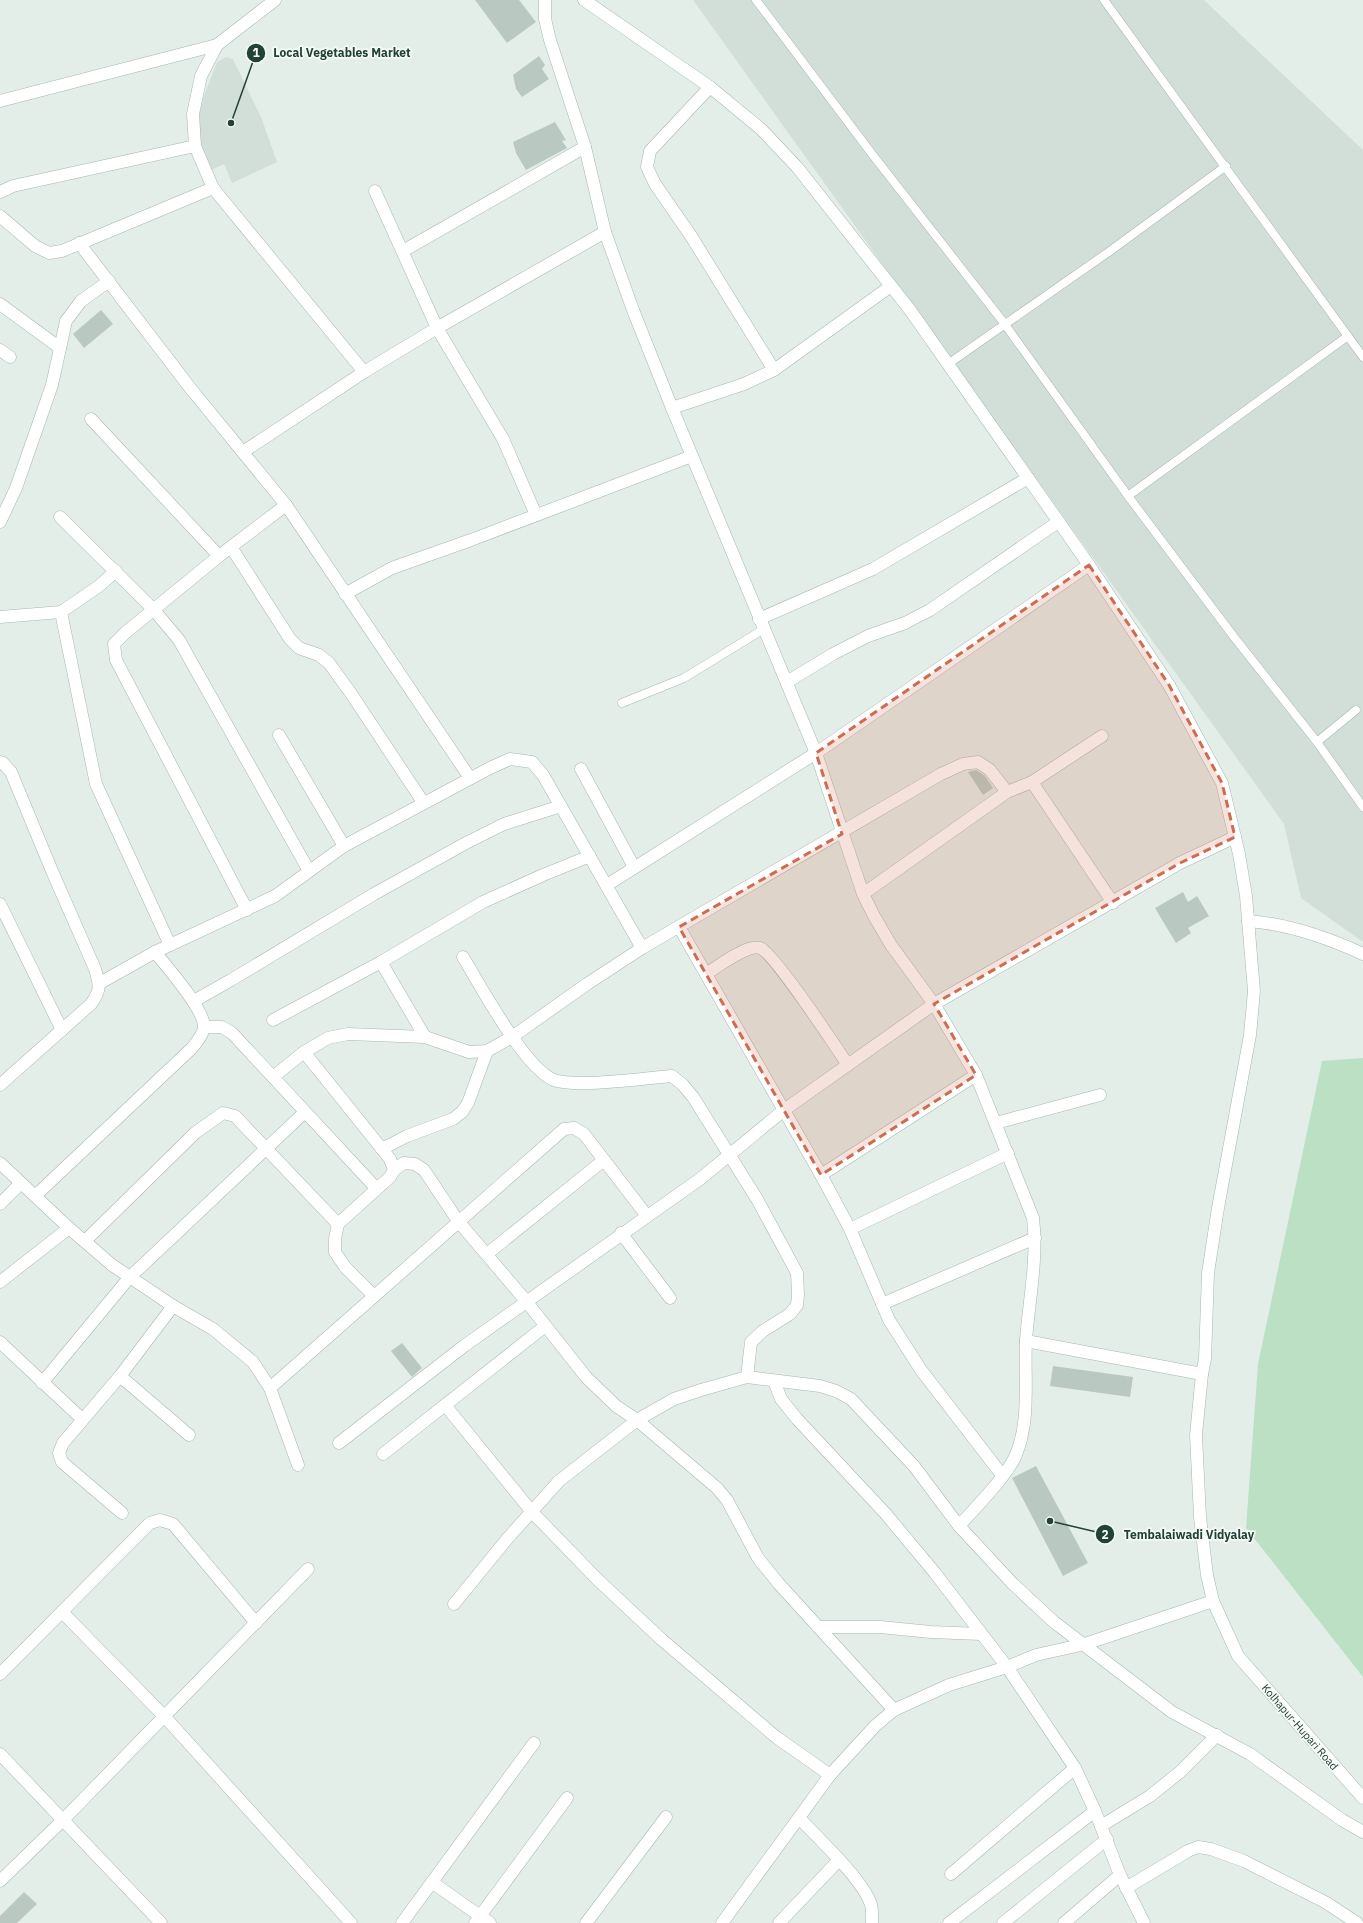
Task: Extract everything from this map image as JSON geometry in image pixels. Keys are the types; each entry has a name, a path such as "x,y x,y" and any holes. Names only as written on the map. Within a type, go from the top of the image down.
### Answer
{"street":[{"path":"0,101 217,45 275,0"},
{"path":"545,0 545,19 550,40 584,147 605,232 633,310 672,408 816,753 863,894 891,946 934,1004 962,1048 976,1075 1033,1218 1035,1238 1026,1341 1026,1389 1022,1439 1014,1459 959,1526"},
{"name":"Kolhapur-Hupari Road","path":"584,0 710,87 762,130 797,167 891,286 948,364 1089,566 1169,684 1222,782 1246,896 1254,991 1250,1035 1218,1208 1208,1273 1205,1359 1196,1434 1200,1516 1207,1575 1213,1601 1238,1656 1363,1798"},
{"path":"217,45 201,76 193,114 196,146 213,188 364,372"},
{"path":"710,87 650,150 647,167 655,184 691,236 774,370"},
{"path":"0,192 13,186 196,146"},
{"path":"403,251 584,147"},
{"path":"0,216 35,246 48,254 62,251 213,188"},
{"path":"375,190 437,328 503,439 536,515"},
{"path":"243,452 364,372 437,328 605,232"},
{"path":"79,243 182,377 286,505 470,778"},
{"path":"0,522 16,488 50,392 66,321 81,301 108,282"},
{"path":"672,408 744,384 774,370 891,286"},
{"path":"0,304 60,348"},
{"path":"91,418 219,556"},
{"path":"345,594 392,568 692,456"},
{"path":"762,624 873,570 1028,478"},
{"path":"247,910 116,660 114,644 219,556 286,505"},
{"path":"60,517 154,610 178,640 195,667 309,871"},
{"path":"787,682 833,654 868,636 905,623 930,610 1058,522"},
{"path":"231,547 290,639 299,648 309,653 319,655 329,663 423,802"},
{"path":"607,885 634,867 691,834 816,753 1089,566"},
{"path":"0,618 61,612 99,586 116,571"},
{"path":"61,612 96,784 170,945"},
{"path":"279,735 344,846"},
{"path":"863,894 1007,792 1032,782 1102,736"},
{"path":"100,983 170,945 275,896 344,846 423,802 510,759 532,762 543,775 642,948"},
{"path":"0,762 12,772 52,871 96,969 100,983 99,994 91,1004 0,1085"},
{"path":"273,1077 304,1052 328,1038 348,1034 425,1037 469,1052 487,1052 512,1037 587,984 642,948 842,834 941,774 963,764 978,762 990,770 1007,792"},
{"path":"581,769 634,867"},
{"path":"1032,782 1113,903"},
{"path":"194,1001 374,894 466,843 504,824 561,806"},
{"path":"339,1443 418,1380 621,1233 700,1179 784,1110 934,1004 1113,903 1180,863 1234,837"},
{"path":"273,1020 381,962 484,902 543,875 590,856"},
{"path":"0,904 2,917 62,1030"},
{"path":"1248,921 1266,922 1309,932 1335,941 1363,954"},
{"path":"679,927 821,1175 850,1229 889,1320 921,1370 1002,1475"},
{"path":"706,974 748,948 760,948 770,956 848,1065"},
{"path":"35,1196 191,1050 199,1039 204,1027 194,1001 156,952"},
{"path":"463,957 512,1037 539,1069 554,1080 585,1083 672,1076 683,1085 693,1097 728,1156 757,1200 797,1273 797,1304 790,1314 763,1331 751,1342 749,1348 747,1377"},
{"path":"381,962 425,1037"},
{"path":"204,1027 222,1027 232,1033 376,1188"},
{"path":"304,1052 390,1159 394,1170"},
{"path":"382,1149 407,1136 453,1119 462,1112 468,1103 487,1052"},
{"path":"821,1175 976,1075"},
{"path":"996,1123 1100,1095"},
{"path":"42,1384 129,1278 305,1112"},
{"path":"85,1241 195,1133 223,1113 235,1116 338,1224"},
{"path":"270,1388 564,1129 574,1128 584,1134 647,1216"},
{"path":"850,1229 1008,1154"},
{"path":"487,1254 604,1160"},
{"path":"0,1163 69,1228 129,1278 213,1329 234,1344 253,1362 270,1388 298,1466"},
{"path":"374,1296 345,1266 335,1252 335,1239 338,1224 376,1188 390,1177 394,1170 404,1163 415,1164 424,1170 458,1221 526,1301 544,1327 586,1377 616,1406 637,1420 678,1454 727,1500 758,1558 779,1584 894,1710"},
{"path":"0,1204 21,1183"},
{"path":"0,1282 69,1228"},
{"path":"621,1233 670,1298"},
{"path":"882,1304 1035,1238"},
{"path":"122,1513 62,1462 59,1453 63,1443 120,1376 173,1306"},
{"path":"382,1454 544,1327"},
{"path":"1026,1341 1202,1374"},
{"path":"0,1342 42,1384 82,1419"},
{"path":"120,1376 189,1435"},
{"path":"454,1604 507,1539 559,1481 637,1420 674,1399 747,1377 820,1386 836,1391 851,1400 914,1466 959,1526 1013,1584 1054,1622 1172,1712 1217,1734 1250,1754 1319,1804 1363,1832"},
{"path":"774,1381 781,1399 797,1419 885,1513 936,1573 981,1634 1007,1666 1075,1768 1107,1839 1120,1875 1144,1923"},
{"path":"445,1405 532,1512 597,1579 660,1639 776,1737 830,1775"},
{"path":"0,1674 150,1523 160,1520 173,1524 256,1623"},
{"path":"0,1881 165,1717 308,1569"},
{"path":"722,1923 800,1819 830,1775 875,1726 894,1710 949,1685 1036,1655 1084,1644 1213,1601"},
{"path":"62,1612 165,1717 351,1923"},
{"path":"818,1627 880,1627 931,1632 981,1634"},
{"path":"1101,1826 1150,1796 1180,1772 1217,1734"},
{"path":"402,1923 433,1883 534,1743"},
{"path":"0,1754 64,1819 161,1923"},
{"path":"951,1874 1075,1768"},
{"path":"433,1883 482,1921 567,1798"},
{"path":"949,1923 1095,1811"},
{"path":"586,1923 666,1817"},
{"path":"800,1819 839,1860 860,1885 870,1902 873,1912 872,1923"},
{"path":"1002,1923 1107,1839"},
{"path":"1126,1888 1188,1851 1198,1847 1210,1849 1257,1868 1324,1902 1357,1923"},
{"path":"779,1923 839,1860"},
{"path":"1064,1923 1120,1875"}],"lane":[{"path":"756,0 872,154 1004,323 1128,496 1234,637 1317,742 1363,807"},
{"path":"1104,0 1226,166 1363,357"},
{"path":"948,364 1004,323 1110,251 1226,166"},
{"path":"1128,496 1348,336"},
{"path":"622,703 684,678 762,624"},
{"path":"1317,742 1356,710"}],"highlighted area":[{"path":"1089,565 1169,685 1222,783 1235,837 1180,863 934,1004 976,1075 821,1175 679,927 842,834 816,753"}],"shaded area":[{"path":"693,0 1204,0 1363,150 1363,942 1301,898 1284,824"},
{"path":"226,57 233,59 261,117 277,162 232,183 224,164 209,171 199,143 199,114 204,96 217,62"}],"green space":[{"path":"1363,1058 1363,1677 1246,1528 1258,1364 1322,1061"}],"building":[{"path":"475,0 519,0 536,22 507,43"},
{"path":"539,56 545,65 542,69 549,79 522,97 516,89 513,75"},
{"path":"555,122 566,140 562,141 567,148 526,170 516,153 513,142"},
{"path":"101,310 113,324 84,348 73,334"},
{"path":"976,770 985,776 993,788 983,795 968,772"},
{"path":"1183,892 1188,902 1197,896 1209,916 1188,928 1191,933 1176,943 1155,908"},
{"path":"402,1343 422,1368 412,1377 391,1351"},
{"path":"1053,1366 1133,1377 1130,1397 1050,1386"},
{"path":"1036,1466 1088,1563 1063,1576 1012,1478"},
{"path":"24,1892 37,1904 17,1923 0,1923 0,1916"}],"place":[{"name":"Local Vegetables Market","path":"231,123"},
{"name":"Tembalaiwadi Vidyalay","path":"1050,1521"}]}
